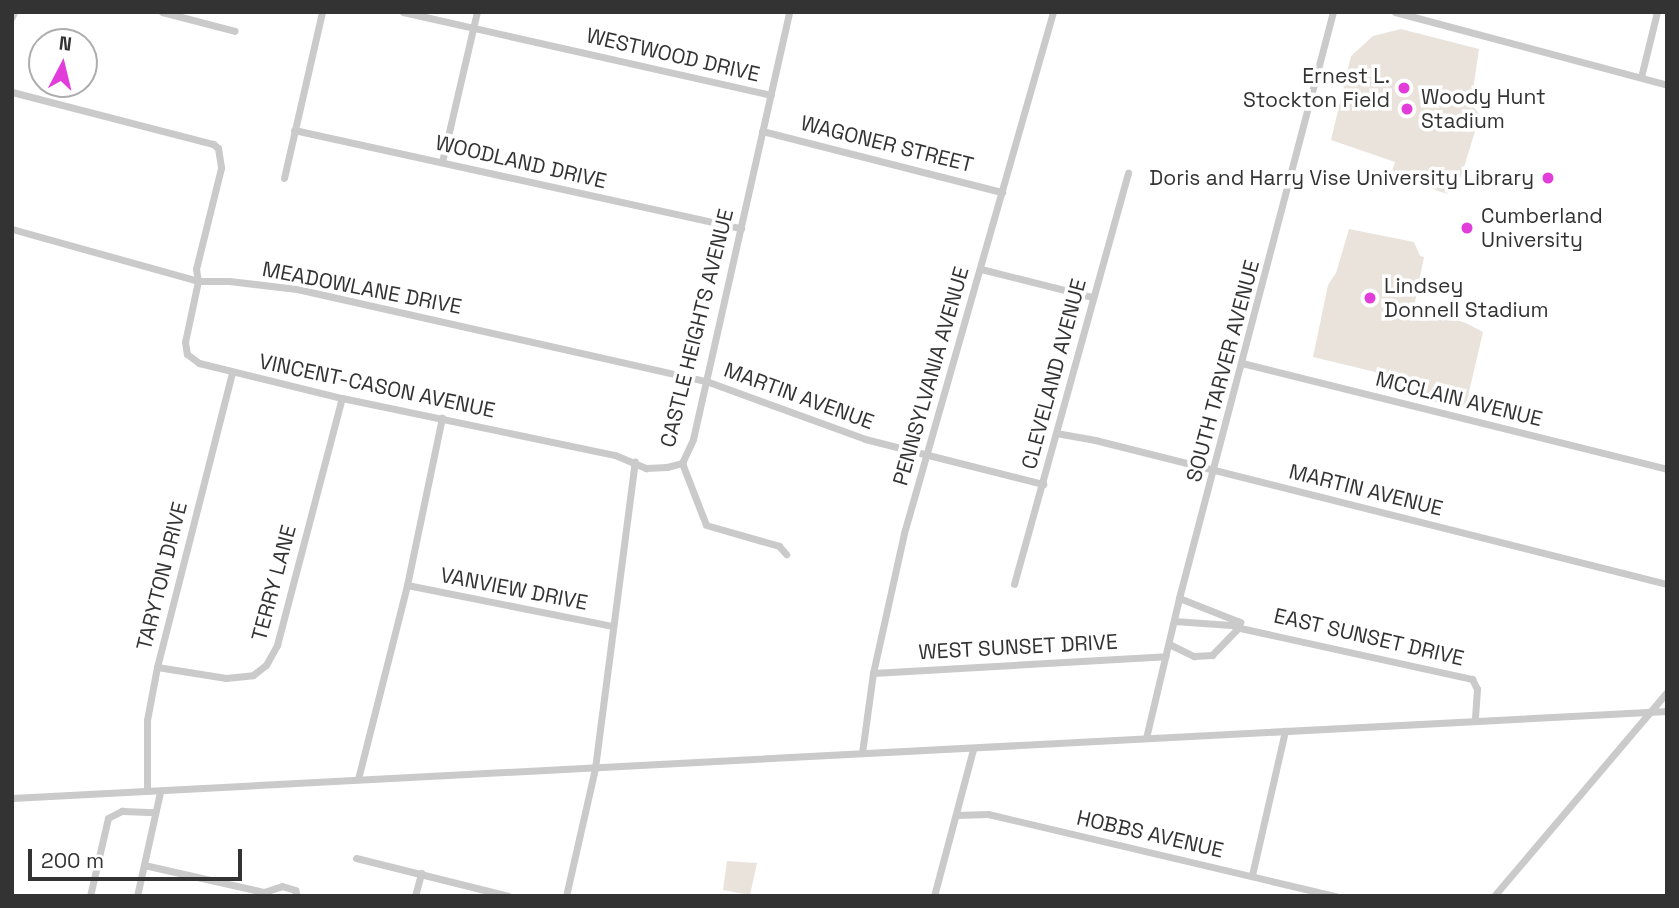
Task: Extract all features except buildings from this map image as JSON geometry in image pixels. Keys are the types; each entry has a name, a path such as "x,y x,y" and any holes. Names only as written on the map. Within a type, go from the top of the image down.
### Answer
{"street":[{"path":"162,12 235,31"},
{"path":"284,178 322,12"},
{"name":"WESTWOOD DRIVE","path":"403,12 771,95"},
{"path":"442,162 477,12"},
{"name":"CASTLE HEIGHTS AVENUE","path":"566,896 595,768 635,462 656,468 682,463 693,439 789,12"},
{"name":"PENNSYLVANIA AVENUE","path":"862,753 873,673 904,533 1052,12"},
{"name":"SOUTH TARVER AVENUE","path":"1146,738 1168,644 1334,12"},
{"path":"1395,12 1667,85"},
{"path":"1640,77 1657,12"},
{"path":"12,92 213,144 218,148 221,168 196,269 198,281"},
{"name":"WOODLAND DRIVE","path":"294,130 741,228"},
{"name":"WAGONER STREET","path":"762,131 1003,192"},
{"name":"CLEVELAND AVENUE","path":"1014,584 1128,173"},
{"name":"MEADOWLANE DRIVE","path":"12,229 198,281 229,281 297,289 706,381"},
{"path":"981,269 1092,297"},
{"name":"VINCENT-CASON AVENUE","path":"198,281 186,349 199,363 342,398 635,462"},
{"name":"MCCLAIN AVENUE","path":"1242,363 1667,469"},
{"name":"TARYTON DRIVE","path":"147,791 147,720 157,667 232,373"},
{"name":"MARTIN AVENUE","path":"706,381 846,433 926,456 1043,484"},
{"name":"TERRY LANE","path":"157,667 226,678 253,675 267,665 277,645 342,398"},
{"name":"VANVIEW DRIVE","path":"358,779 407,585 442,418"},
{"name":"MARTIN AVENUE","path":"1056,433 1215,470 1667,584"},
{"path":"682,463 706,525 779,546 786,554"},
{"name":"VANVIEW DRIVE","path":"407,585 613,626"},
{"name":"EAST SUNSET DRIVE","path":"1180,598 1237,625"},
{"name":"EAST SUNSET DRIVE","path":"1174,621 1237,625 1472,679 1477,689 1475,720"},
{"path":"1168,644 1194,656 1212,655 1236,630 1237,625"},
{"name":"WEST SUNSET DRIVE","path":"873,673 1166,656"},
{"path":"1494,896 1653,712 1667,692"},
{"path":"12,798 1667,711"},
{"path":"1252,875 1285,731"},
{"path":"934,896 973,749"},
{"path":"137,896 160,792"},
{"path":"90,896 108,818 122,811 155,812"},
{"name":"HOBBS AVENUE","path":"956,815 988,814 1336,896"},
{"path":"356,858 508,896"},
{"path":"144,865 266,894 282,886 295,890 297,896"},
{"path":"415,896 421,873"}],"shaded area":[{"name":"Ernest L. Stockton Field","path":"1401,29 1479,49 1471,104 1480,115 1461,177 1451,182 1447,194 1391,174 1395,162 1331,140 1351,56 1373,36"},
{"name":"Lindsey Donnell Stadium","path":"1349,229 1414,242 1420,256 1424,257 1413,312 1407,320 1414,314 1441,315 1483,332 1465,409 1389,391 1392,376 1313,357 1328,285 1336,273"},
{"path":"727,861 757,863 750,895 723,890"}],"place":[{"name":"Ernest L. Stockton Field","path":"1404,88"},
{"name":"Woody Hunt Stadium","path":"1407,109"},
{"name":"Doris and Harry Vise University Library","path":"1548,178"},
{"name":"Cumberland University","path":"1467,228"},
{"name":"Lindsey Donnell Stadium","path":"1370,298"}]}
